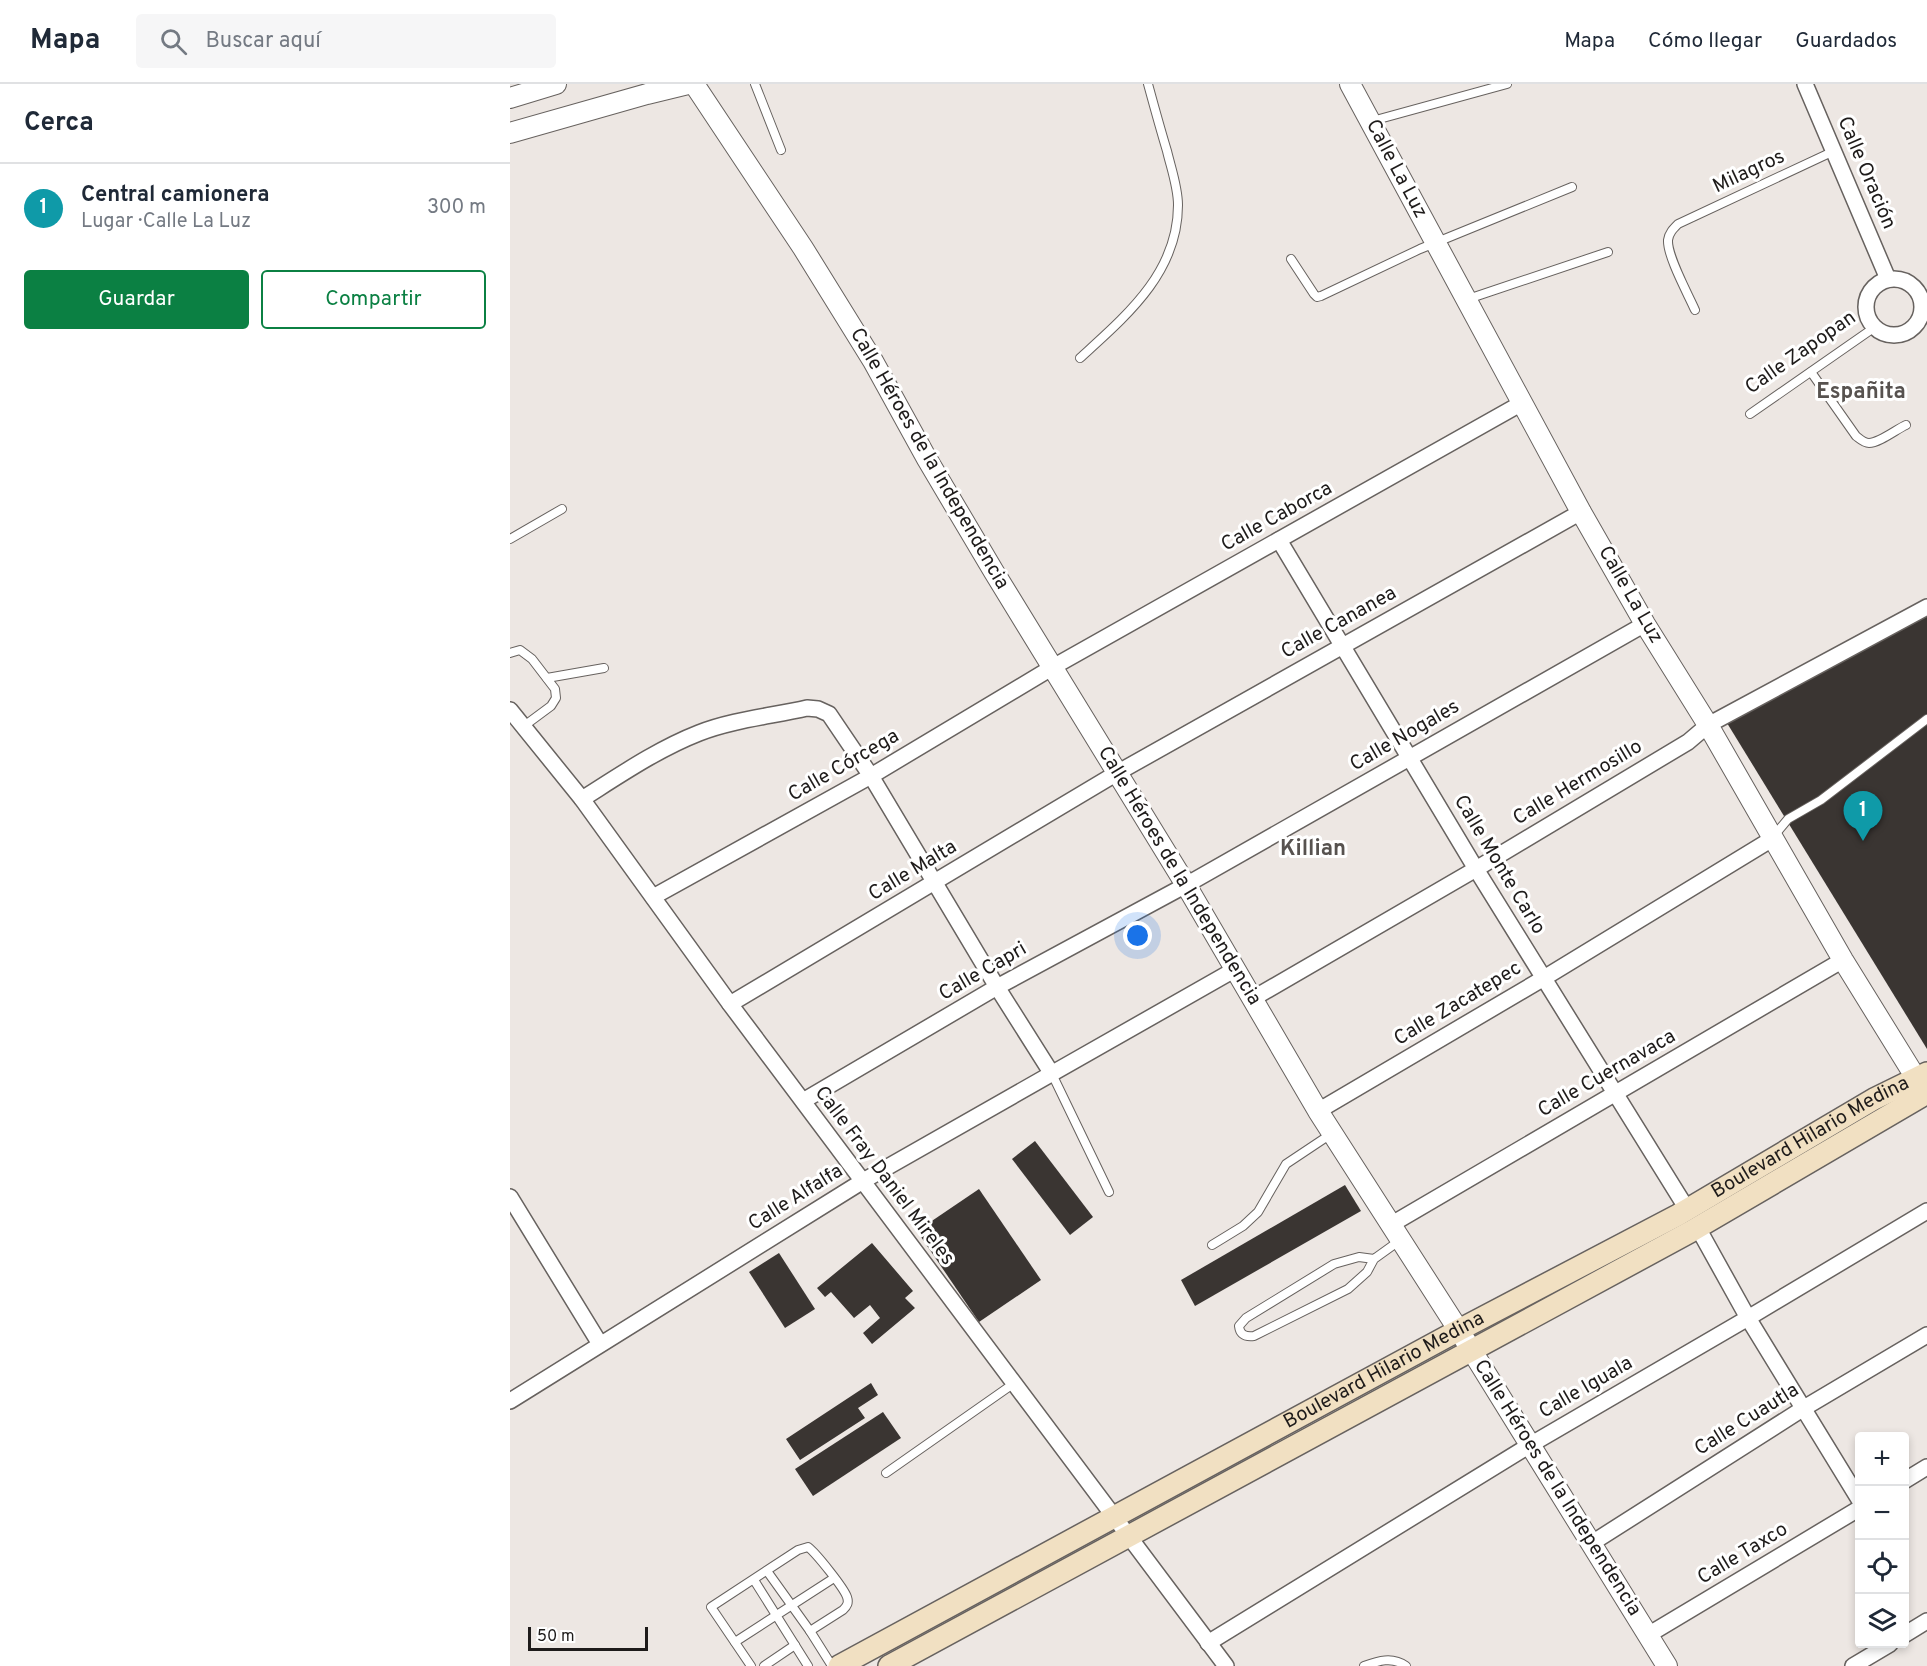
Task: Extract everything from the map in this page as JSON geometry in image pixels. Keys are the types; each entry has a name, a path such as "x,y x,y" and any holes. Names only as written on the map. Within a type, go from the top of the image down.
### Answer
{"main road":[{"name":"Boulevard Hilario Medina","path":"839,1666 1687,1209 1874,1099 1925,1087"},
{"name":"Boulevard Hilario Medina","path":"902,1663 1129,1536 1698,1228 1925,1087"}],"street":[{"path":"510,98 556,84"},
{"path":"510,133 688,84"},
{"name":"Calle Héroes de la Independencia","path":"694,84 804,248 873,361 927,459 994,572 1186,885 1318,1111 1473,1351 1667,1666"},
{"name":"Calle La Luz","path":"1350,84 1581,512 1645,624 1708,725 1843,960 1925,1087"},
{"name":"Calle Oración","path":"1806,84 1888,279"},
{"path":"1896,279 1922,290 1922,309 1915,325 1908,331 1891,335 1875,327 1869,319 1866,309 1867,299 1871,290 1878,283 1896,279"},
{"name":"Calle Caborca","path":"1053,668 1522,403"},
{"name":"Calle Cananea","path":"1117,772 1581,512"},
{"name":"Calle Monte Carlo","path":"1279,540 1476,869 1687,1209"},
{"name":"Calle Hermosillo","path":"1252,999 1688,742 1708,725 1927,607"},
{"name":"Calle Nogales","path":"1186,885 1645,624"},
{"name":"Calle Córcega","path":"653,897 871,776 1053,668"},
{"path":"582,799 678,742 722,725 807,708 818,709 829,714 871,776 997,987 1052,1074"},
{"name":"Calle Fray Daniel Mireles","path":"510,710 582,799 730,1004 1226,1666"},
{"name":"Calle Malta","path":"730,1004 1117,772"},
{"name":"Calle Zacatepec","path":"1318,1111 1544,978 1772,839"},
{"name":"Calle Capri","path":"803,1101 997,987 1186,885"},
{"name":"Calle Cuernavaca","path":"1396,1231 1615,1094 1843,960"},
{"name":"Calle Alfalfa","path":"510,1401 863,1181 1234,970"},
{"path":"510,1197 600,1344"},
{"name":"Calle Iguala","path":"1208,1643 1530,1445 1927,1210"},
{"path":"1698,1228 1748,1318 1855,1493"},
{"name":"Calle Cuautla","path":"1592,1543 1804,1408 1927,1335"},
{"path":"1909,1478 1927,1467"},
{"name":"Calle Taxco","path":"1648,1635 1855,1512"},
{"path":"1909,1632 1927,1621"},
{"path":"894,1636 902,1663"},
{"path":"1853,1666 1883,1648"}],"lane":[{"path":"755,84 781,150"},
{"path":"1080,358 1141,298 1161,269 1175,239 1178,203 1148,84"},
{"path":"1371,122 1507,84"},
{"name":"Milagros","path":"1695,310 1670,253 1668,240 1671,231 1678,224 1834,151"},
{"path":"1291,258 1317,297 1436,243 1572,187"},
{"path":"1466,299 1608,252"},
{"name":"Calle Zapopan","path":"1750,414 1875,327"},
{"path":"1811,372 1856,436 1862,441 1868,443 1875,441 1906,424"},
{"path":"510,539 561,509"},
{"path":"510,653 520,650 531,659 555,689 556,698 552,706 524,726"},
{"path":"547,678 604,668"},
{"path":"1772,839 1788,819 1821,800 1927,719"},
{"path":"1052,1074 1109,1192"},
{"path":"1212,1245 1243,1226 1258,1212 1286,1164 1332,1133"},
{"path":"1374,1259 1359,1257 1334,1264 1246,1318 1239,1326 1240,1331 1242,1334 1254,1336 1348,1289 1367,1272 1396,1231"},
{"path":"886,1473 1013,1384"},
{"path":"751,1666 711,1607 798,1550 808,1547 847,1596 847,1606 810,1631"},
{"path":"766,1571 810,1631 832,1666"},
{"path":"735,1642 834,1578"},
{"path":"754,1580 808,1666"},
{"path":"764,1666 795,1645"},
{"path":"1364,1666 1383,1659 1400,1662 1406,1666"}],"building":[{"path":"1927,616 1927,1049 1727,723"},
{"path":"1035,1141 1093,1217 1070,1235 1012,1159"},
{"path":"1345,1185 1361,1211 1195,1306 1181,1280"},
{"path":"979,1189 1041,1280 979,1322 917,1231"},
{"path":"872,1243 913,1291 905,1298 915,1308 872,1344 863,1333 880,1318 870,1305 854,1318 831,1292 825,1297 817,1288"},
{"path":"779,1253 815,1309 785,1328 749,1272"},
{"path":"871,1383 878,1395 858,1408 865,1418 800,1460 786,1439"},
{"path":"883,1412 901,1438 813,1496 795,1469"}],"place":[{"name":"Central camionera","path":"1863,841"}],"district":[{"name":"Españita","path":"1861,392"},
{"name":"Killian","path":"1313,849"}]}
